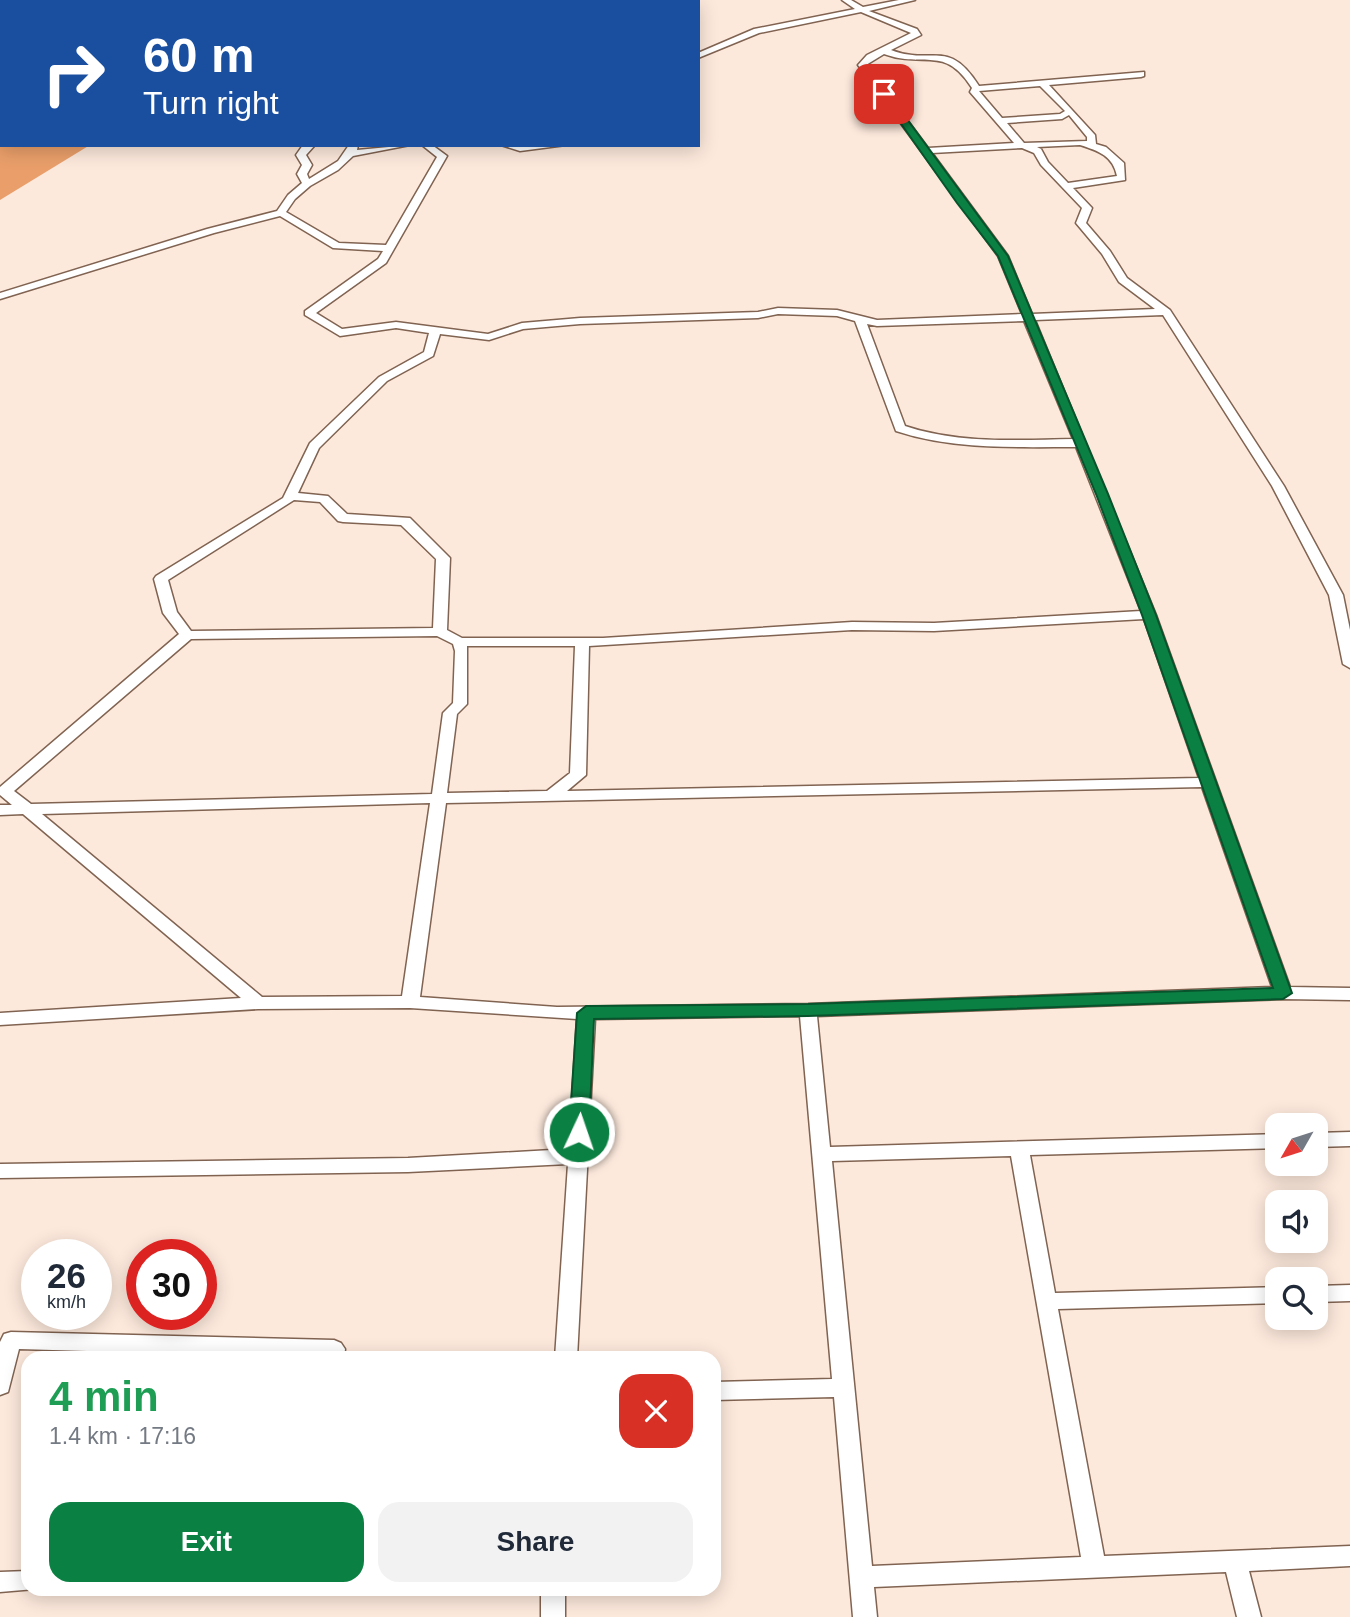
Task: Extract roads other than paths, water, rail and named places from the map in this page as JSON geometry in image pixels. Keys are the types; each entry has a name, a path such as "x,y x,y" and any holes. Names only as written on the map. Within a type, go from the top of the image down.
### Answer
{"street":[{"path":"846,0 914,31 917,35 870,57 862,65 1003,256 1149,615 1283,993"},
{"path":"700,55 757,31 911,0"},
{"path":"885,51 906,57 942,57 955,60 967,70 977,89"},
{"path":"1141,74 973,90 1020,144 1038,151 1065,186 1082,200 1087,208 1081,223 1106,253 1123,280 1166,312 1278,486 1323,568 1336,595 1350,663"},
{"path":"1041,82 1092,137 1091,144"},
{"path":"1001,121 1062,116 1070,111"},
{"path":"926,151 1020,144 1091,144 1119,163 1122,178 1065,186"},
{"path":"306,147 301,155 307,165 302,174 307,184"},
{"path":"0,296 72,276 230,224 281,212 291,197 327,173 353,149 380,147"},
{"path":"429,147 442,156 390,248 376,266 309,313 340,333 396,325 489,337 522,326 580,321 758,315 778,311 837,313 877,323 1166,312"},
{"path":"515,147 534,147"},
{"path":"281,212 337,246 390,248"},
{"path":"860,320 900,428 922,435 971,440 1080,443"},
{"path":"187,635 170,613 160,579 288,500 314,446 383,379 429,354 435,330"},
{"path":"288,496 324,499 343,518 405,521 443,558 440,632"},
{"path":"258,1003 27,810 2,794 187,635 440,632 459,642 582,642 852,626 934,627 1149,615"},
{"path":"410,1002 450,713 460,704 462,651 459,642"},
{"path":"550,796 578,775 582,642"},
{"path":"0,810 1208,782"},
{"path":"0,1019 258,1003 410,1002 586,1013 808,1010 1283,993 1350,994"},
{"path":"808,1010 865,1617"},
{"path":"566,1351 586,1013"},
{"path":"1328,1140 1350,1139"},
{"path":"821,1154 1265,1141"},
{"path":"1019,1148 1094,1567"},
{"path":"0,1171 408,1165 578,1156"},
{"path":"1046,1301 1265,1295"},
{"path":"1328,1295 1349,1296"},
{"path":"0,1386 11,1340 334,1351"},
{"path":"721,1391 843,1388"},
{"path":"861,1577 1350,1556"},
{"path":"1235,1561 1249,1617"},
{"path":"0,1582 21,1581"},
{"path":"553,1596 553,1617"}]}
